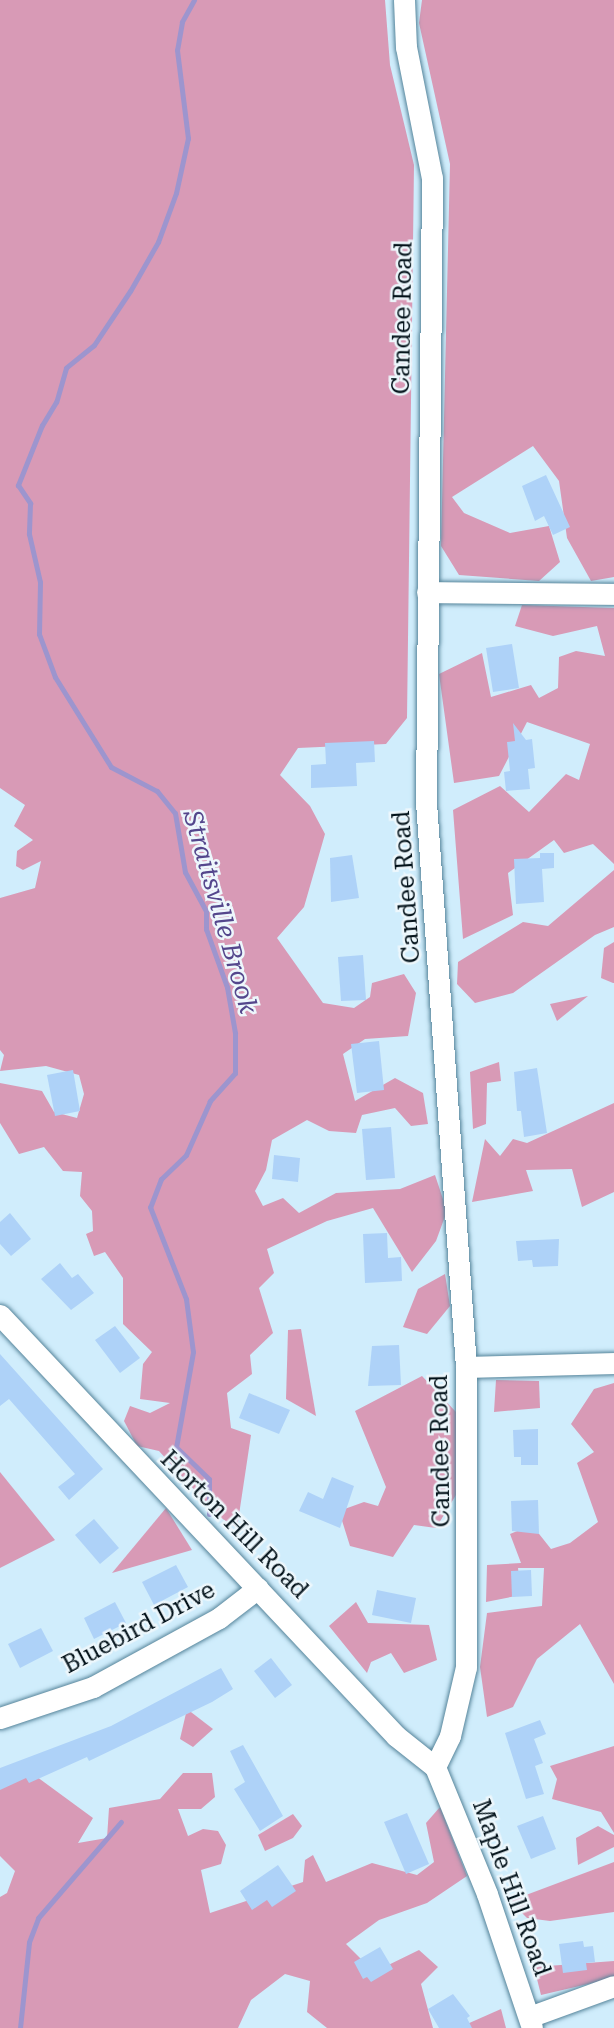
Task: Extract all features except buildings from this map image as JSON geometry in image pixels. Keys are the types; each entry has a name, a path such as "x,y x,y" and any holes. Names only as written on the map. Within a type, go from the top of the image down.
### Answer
{"street":[{"name":"Candee Road","path":"404,0 406,47 432,178 426,802 466,1367 466,1667 450,1736 435,1767"},
{"path":"427,592 614,594"},
{"name":"Horton Hill Road","path":"0,1315 396,1735 435,1767"},
{"path":"466,1367 614,1363"},
{"name":"Bluebird Drive","path":"0,1718 93,1687 219,1618 258,1588"},
{"name":"Maple Hill Road","path":"435,1767 487,1894 531,2022"},
{"path":"531,2022 614,1986"}],"shaded area":[{"path":"0,0 385,0 390,65 414,165 407,718 386,744 298,748 280,775 310,806 325,834 304,907 277,938 323,1003 354,1008 370,997 372,983 404,974 416,993 408,1036 365,1039 343,1054 355,1101 395,1078 423,1093 428,1124 411,1126 395,1108 362,1115 356,1133 329,1131 307,1120 272,1140 266,1170 255,1191 263,1206 283,1198 299,1213 336,1193 400,1189 435,1175 447,1211 436,1241 412,1272 373,1208 327,1221 267,1249 274,1273 259,1288 273,1333 250,1355 252,1374 227,1393 231,1428 251,1435 237,1528 218,1516 159,1451 137,1446 124,1421 130,1406 150,1413 170,1403 140,1399 143,1364 152,1352 123,1324 123,1278 105,1252 94,1256 86,1234 93,1231 92,1211 80,1196 82,1172 63,1171 44,1147 19,1154 0,1123 0,1083 42,1091 54,1112 77,1118 84,1094 79,1075 46,1066 0,1071 4,1055 0,1050 0,898 35,888 41,861 23,870 16,866 17,851 33,840 14,826 25,805 0,788"},
{"path":"422,0 614,0 614,577 591,581 567,538 559,481 533,446 452,497 464,513 510,533 549,526 560,562 539,581 459,575 441,546 450,164 419,23"},
{"path":"522,605 614,608 614,864 593,844 564,853 554,840 508,873 513,915 463,939 453,810 500,786 529,812 566,774 579,780 590,744 527,722 499,776 454,783 439,674 482,653 491,697 531,685 539,698 558,688 559,657 576,651 605,656 597,626 553,636 515,626"},
{"path":"614,870 614,927 595,935 513,993 475,1003 457,984 458,962 523,922 548,926"},
{"path":"614,942 613,983 601,978 604,948"},
{"path":"588,996 557,1021 550,1004"},
{"path":"499,1062 501,1081 487,1083 486,1124 473,1129 470,1072"},
{"path":"614,1103 614,1192 582,1207 572,1169 526,1170 533,1191 472,1202 485,1139 500,1156 513,1139 527,1143"},
{"path":"445,1274 450,1306 427,1334 403,1327 418,1289"},
{"path":"301,1329 316,1416 286,1399 288,1330"},
{"path":"422,1376 456,1412 459,1490 436,1528 414,1525 393,1557 350,1546 339,1511 364,1502 378,1506 386,1487 355,1411"},
{"path":"496,1380 539,1381 540,1408 494,1412"},
{"path":"614,1383 614,1684 580,1624 537,1659 513,1707 487,1717 480,1667 487,1613 542,1606 544,1568 518,1568 521,1595 486,1602 487,1565 521,1563 510,1534 532,1525 551,1549 570,1543 598,1522 577,1463 594,1452 571,1424 594,1389"},
{"path":"0,1472 55,1540 0,1568"},
{"path":"166,1508 192,1550 112,1573"},
{"path":"356,1602 368,1623 429,1625 437,1660 404,1673 391,1653 371,1662 367,1673 329,1626"},
{"path":"187,1709 213,1729 193,1747 180,1739"},
{"path":"614,1746 614,1833 601,1812 552,1799 557,1779 550,1766"},
{"path":"183,1773 212,1773 215,1797 201,1809 178,1809 188,1836 203,1829 218,1831 226,1845 221,1864 201,1870 210,1913 303,1882 305,1860 313,1855 326,1882 372,1863 417,1875 434,1862 426,1823 440,1807 467,1876 427,1903 379,1920 346,1944 374,1972 419,1950 438,1967 421,1984 433,2028 327,2028 307,2012 310,1981 285,1974 251,2000 238,2028 0,2028 0,1897 7,1893 15,1871 0,1856 0,1784 33,1774 93,1818 78,1843 107,1838 109,1808 160,1799"},
{"path":"293,1814 302,1826 293,1838 265,1851 258,1835"},
{"path":"598,1826 614,1835 614,1847 578,1865 576,1838"},
{"path":"614,1862 614,1912 550,1921 527,1918 510,1901"},
{"path":"614,1961 614,1978 541,1995 534,1967"},
{"path":"501,2009 506,2028 458,2028"}],"waterway":[{"name":"Straitsville Brook","path":"194,0 182,22 177,50 188,138 176,193 158,242 130,291 94,345 66,368 56,402 42,425 18,485 30,503 29,534 40,582 39,634 55,677 111,767 157,791 175,813 185,872 206,911 206,929 227,987 235,1033 235,1073 210,1101 186,1155 161,1179 150,1207 186,1299 193,1352 176,1447 209,1479 209,1514"},
{"name":"Straitsville Brook","path":"20,2028 29,1942 38,1918 121,1822"}]}
